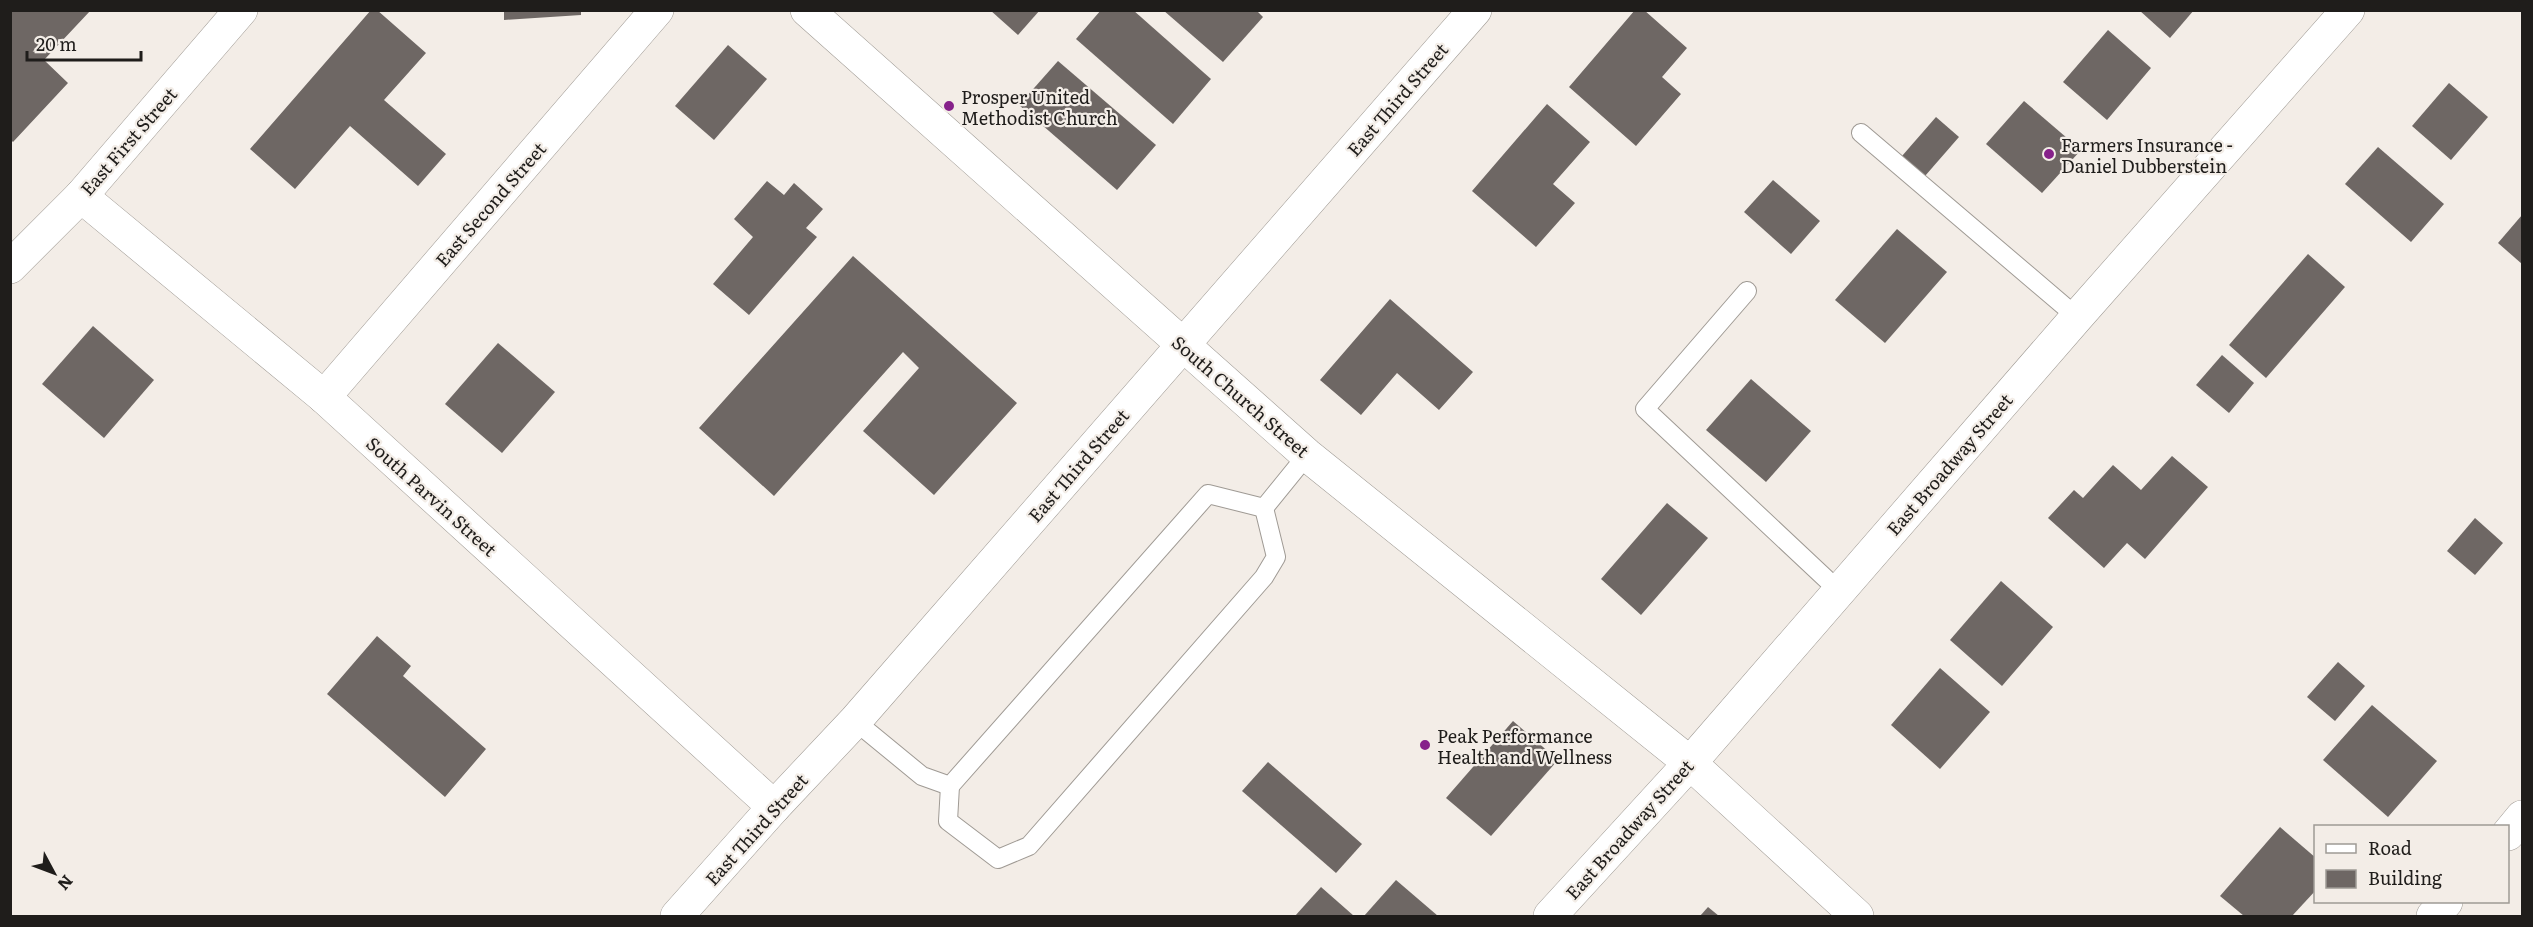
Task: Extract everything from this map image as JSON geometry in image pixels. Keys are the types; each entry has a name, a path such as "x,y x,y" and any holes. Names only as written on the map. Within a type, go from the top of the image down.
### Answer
{"street":[{"name":"East First Street","path":"10,267 81,196 241,10"},
{"name":"East Second Street","path":"324,397 657,10"},
{"name":"South Church Street","path":"807,10 1307,455 1690,763 1857,916"},
{"name":"East Third Street","path":"677,916 774,807 855,721 1475,10"},
{"name":"East Broadway Street","path":"1550,916 1690,763 2077,316 2348,10"},
{"name":"South Parvin Street","path":"81,196 324,397 774,807"},
{"path":"2509,833 2523,817"},
{"path":"2433,916 2445,903"}],"lane":[{"path":"1861,133 2077,316"},
{"path":"1747,291 1645,409 1839,591"},
{"path":"1264,508 1307,455"},
{"path":"1208,494 1264,508 1276,557 1264,577 1029,846 999,859 948,821 950,786 1208,494"},
{"path":"855,721 922,776 950,786"}],"building":[{"path":"10,10 91,10 44,60 68,83 13,142 10,139"},
{"path":"371,10 377,10 426,53 384,100 446,154 418,186 350,126 295,189 250,149"},
{"path":"504,10 581,10 581,15 504,20"},
{"path":"990,10 1040,10 1018,35"},
{"path":"1101,10 1133,10 1211,79 1173,124 1076,39"},
{"path":"1163,10 1256,10 1263,17 1223,62"},
{"path":"1635,10 1644,10 1687,48 1662,77 1681,94 1636,146 1569,87"},
{"path":"2139,10 2194,10 2170,38"},
{"path":"2108,30 2151,68 2107,120 2063,82"},
{"path":"728,45 767,79 714,140 675,106"},
{"path":"1058,61 1156,145 1117,190 1019,105"},
{"path":"2449,83 2488,117 2451,160 2412,126"},
{"path":"2024,101 2081,150 2042,193 1986,144"},
{"path":"1547,104 1590,142 1553,184 1575,203 1536,247 1472,191"},
{"path":"1936,117 1959,137 1925,176 1902,156"},
{"path":"2378,147 2444,204 2411,242 2345,184"},
{"path":"1773,180 1820,221 1791,254 1744,212"},
{"path":"767,181 784,195 794,183 823,209 806,228 817,237 749,315 713,284 753,237 734,219"},
{"path":"2522,215 2522,264 2498,243"},
{"path":"1897,229 1947,272 1885,343 1835,300"},
{"path":"2308,254 2345,287 2266,378 2229,345"},
{"path":"853,256 1017,403 934,495 863,431 919,368 903,352 774,496 699,428"},
{"path":"1390,299 1473,372 1439,410 1397,373 1361,415 1320,380"},
{"path":"93,326 154,380 104,438 42,384"},
{"path":"498,343 555,392 502,453 445,404"},
{"path":"2222,355 2254,383 2229,413 2196,385"},
{"path":"1751,379 1811,431 1766,482 1706,430"},
{"path":"2172,456 2208,487 2145,559 2127,543 2104,568 2048,518 2074,490 2083,498 2113,465 2141,490"},
{"path":"1667,503 1708,538 1641,615 1601,579"},
{"path":"2475,518 2503,543 2475,575 2447,551"},
{"path":"2001,581 2053,627 2002,686 1950,640"},
{"path":"377,636 411,666 403,676 486,749 445,797 327,694"},
{"path":"2338,662 2365,686 2335,721 2307,697"},
{"path":"1940,668 1990,712 1940,769 1891,725"},
{"path":"2372,705 2437,761 2388,817 2323,760"},
{"path":"1513,721 1558,760 1491,836 1446,798"},
{"path":"1268,762 1362,844 1336,873 1242,791"},
{"path":"2280,827 2314,856 2314,892 2292,916 2244,916 2220,896"},
{"path":"1396,880 1438,916 1364,916"},
{"path":"1321,887 1354,916 1295,916"},
{"path":"1708,907 1719,916 1700,916"}],"place":[{"name":"Prosper United Methodist Church","path":"949,106"},
{"name":"Farmers Insurance - Daniel Dubberstein","path":"2049,154"},
{"name":"Peak Performance Health and Wellness","path":"1425,745"}]}
